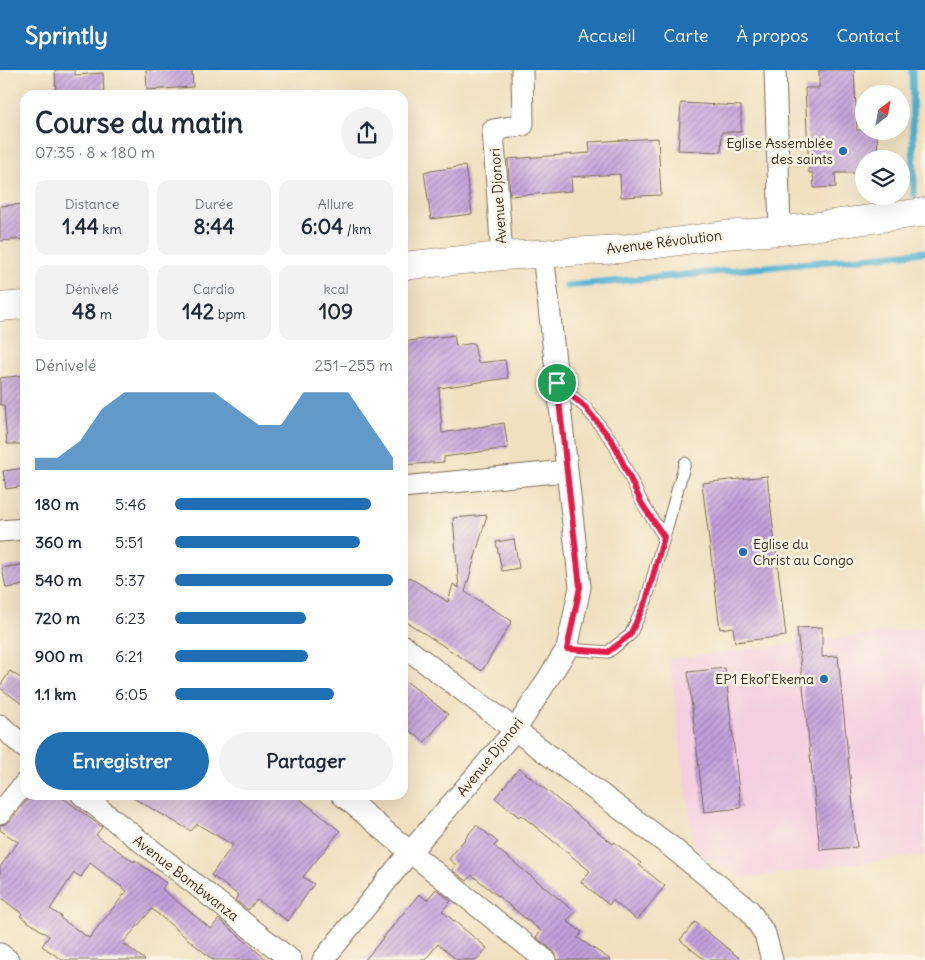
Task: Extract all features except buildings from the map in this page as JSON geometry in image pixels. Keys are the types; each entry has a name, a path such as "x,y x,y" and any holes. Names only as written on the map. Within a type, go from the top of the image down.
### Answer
{"street":[{"name":"Avenue Djonori","path":"502,256 494,130 523,125 522,70"},
{"path":"775,70 780,231"},
{"name":"Avenue Révolution","path":"408,265 502,256 622,249 724,235 780,231 925,212"},
{"name":"Avenue Djonori","path":"323,960 410,852 516,729 567,649 580,587 543,253"},
{"path":"0,307 20,305"},
{"path":"408,486 566,471"},
{"path":"0,531 20,529"},
{"path":"408,649 670,846 749,910 765,934 772,960"},
{"path":"0,725 20,743"},
{"path":"0,814 20,789"},
{"name":"Avenue Bombwanza","path":"88,800 291,960"},
{"path":"348,800 545,960"},
{"path":"0,954 8,960"}],"lane":[{"path":"557,383 586,408 613,442 642,504 664,537"},
{"path":"567,649 608,652 630,635 646,601 685,463"}],"shaded area":[{"path":"925,627 925,855 741,878 694,848 669,659"}],"waterway":[{"path":"912,70 914,194"},
{"path":"567,286 925,252"}],"place":[{"name":"Eglise Assemblée des saints","path":"843,151"},
{"name":"Eglise du Christ au Congo","path":"743,552"},
{"name":"EP1 Ekof'Ekema","path":"824,679"}],"route":[{"path":"557,383 586,408 613,442 642,504 664,537 646,601 630,635 608,652 567,649 580,587 557,383"}]}
